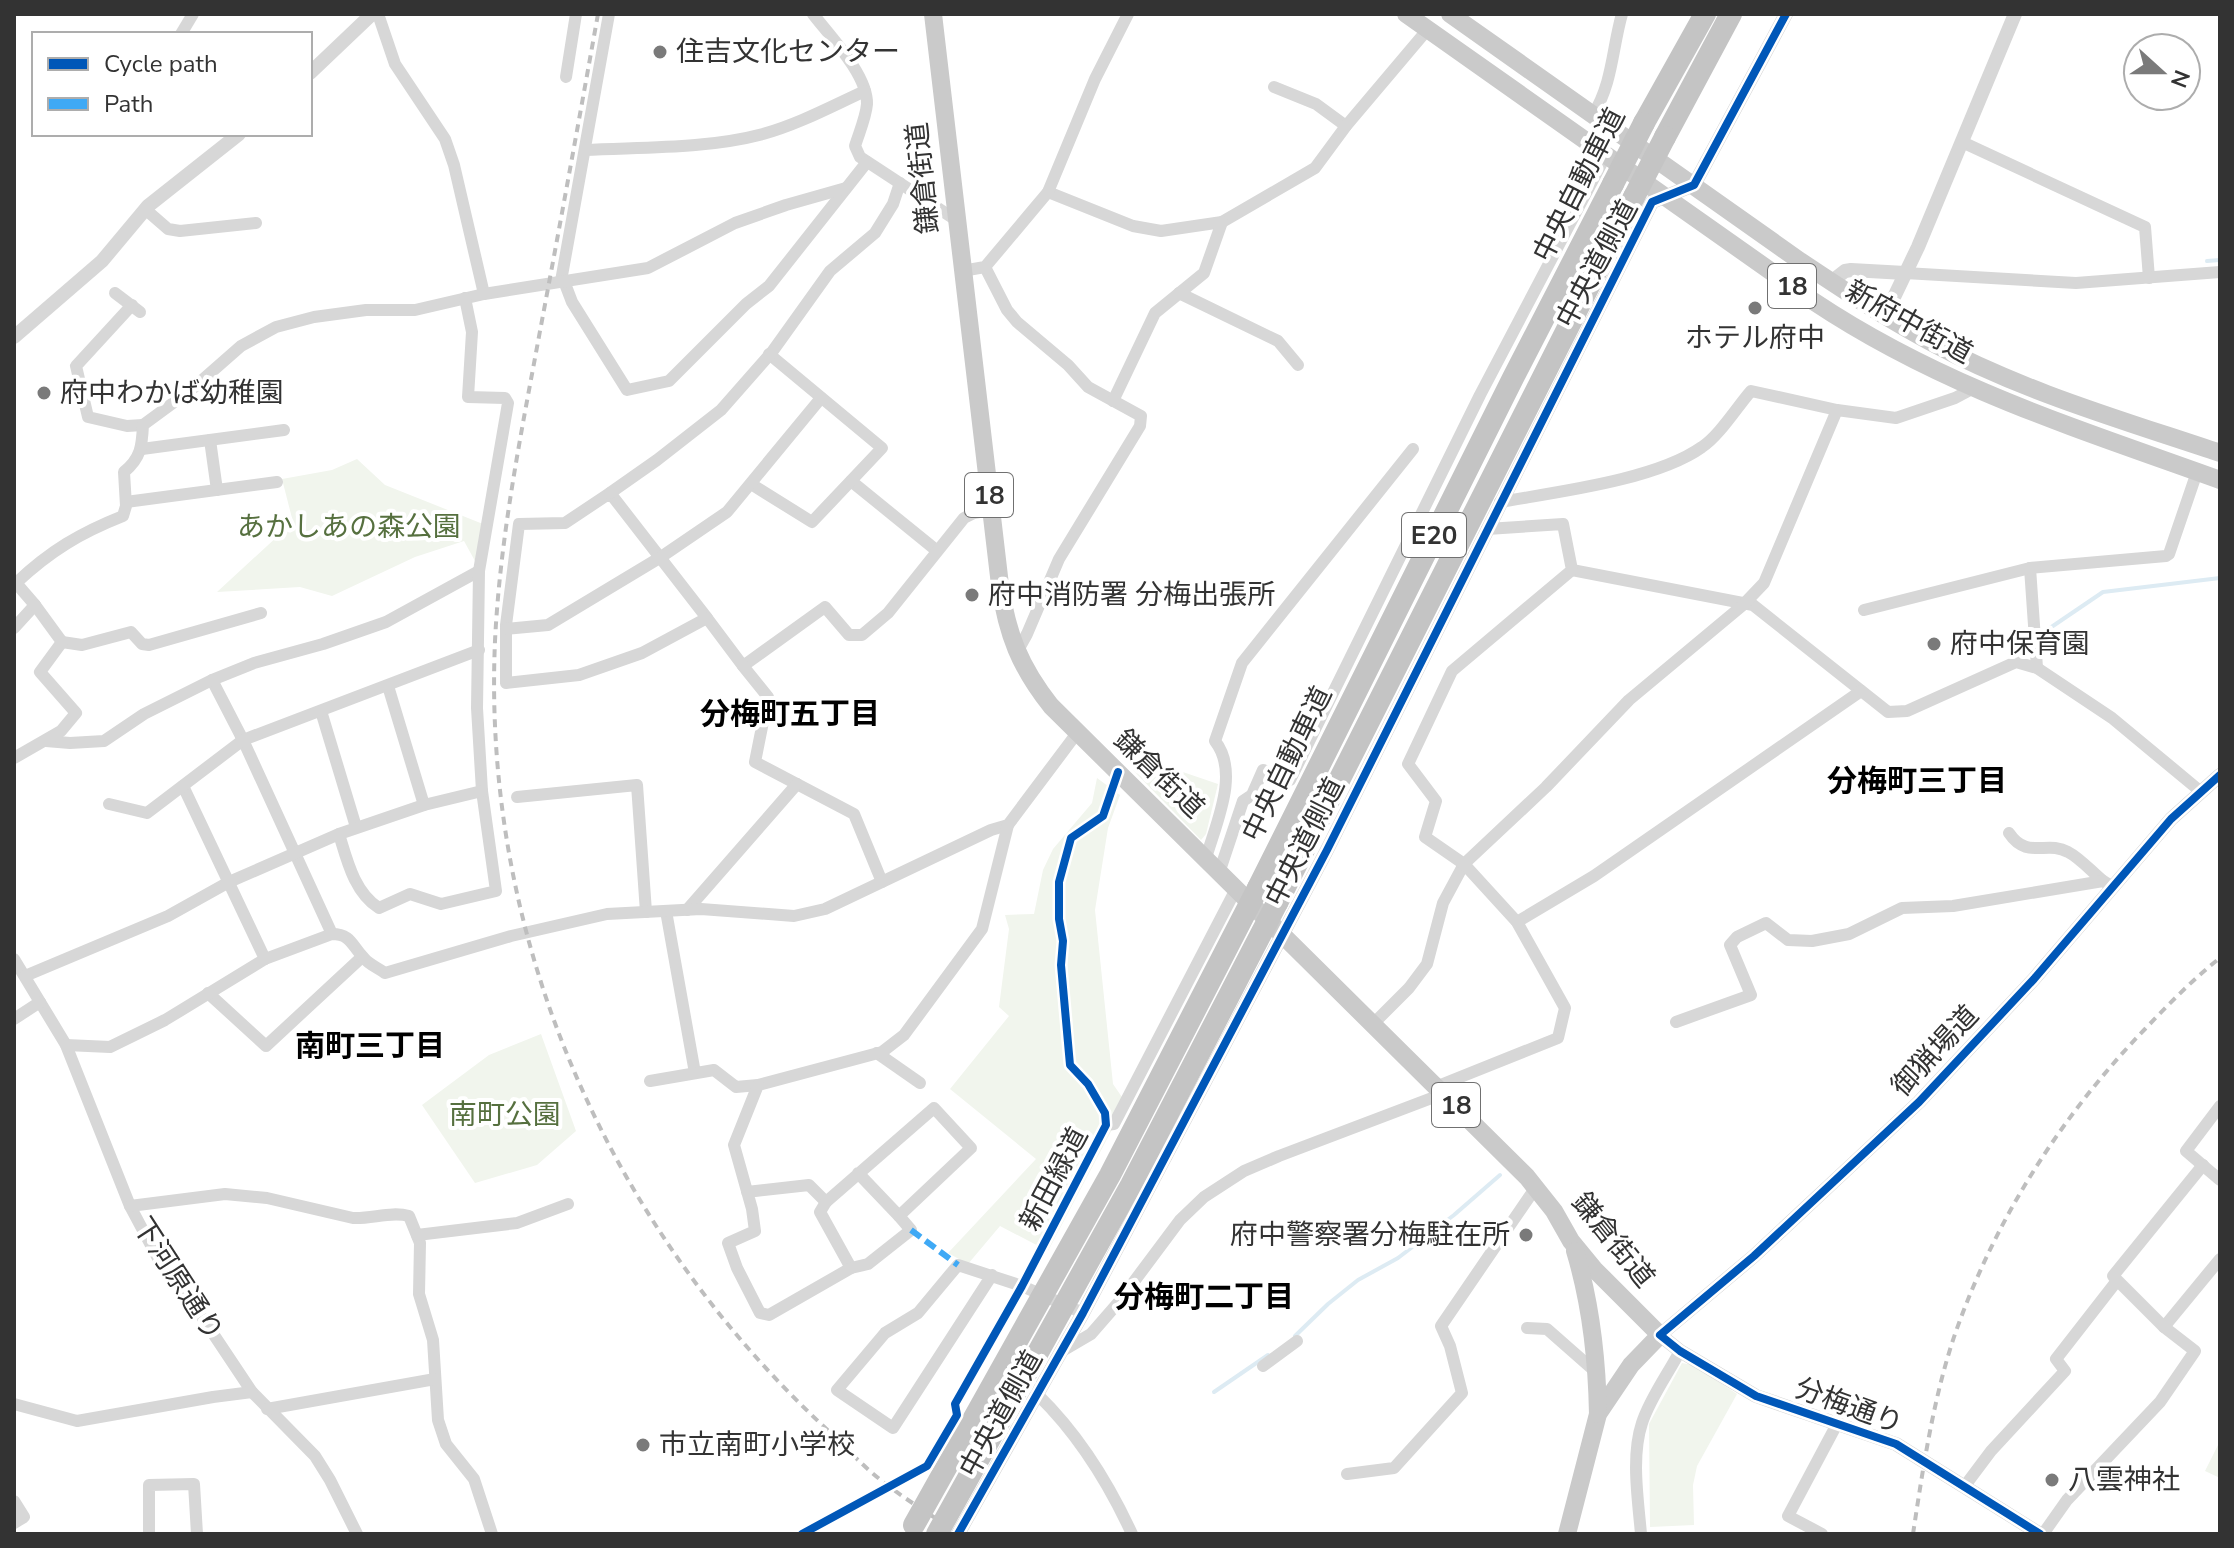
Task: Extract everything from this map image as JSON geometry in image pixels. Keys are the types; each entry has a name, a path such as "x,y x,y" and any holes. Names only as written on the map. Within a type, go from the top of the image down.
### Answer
{"highway":[{"name":"中央自動車道","path":"908,1534 1110,1175 1258,888 1513,378 1644,123 1705,14"},
{"name":"中央自動車道","path":"937,1534 1131,1185 1277,903 1536,387 1731,14"}],"main road":[{"name":"鎌倉街道","path":"933,14 990,510 1006,623 1037,689 1077,733 1536,1187 1571,1241 1603,1279 1660,1335"},
{"name":"新府中街道","path":"1406,14 1826,309 1893,349 1972,389 2220,480"},
{"name":"新府中街道","path":"1450,14 1831,282 1930,342 2014,380 2220,453"},
{"name":"18","path":"1567,1534 1598,1414 1597,1373 1588,1301 1571,1241"},
{"name":"18","path":"1598,1414 1631,1365 1660,1335"}],"street":[{"path":"182,32 193,14"},
{"path":"312,71 375,14 395,64 445,139 484,294"},
{"path":"566,77 576,14"},
{"path":"609,14 563,281 572,302 627,390 669,381 746,304 769,286 867,162"},
{"path":"813,14 845,54 865,91 867,105 855,146 860,157 956,220"},
{"path":"962,271 985,267 1048,192 1095,79 1128,14"},
{"path":"1593,115 1611,71 1622,14"},
{"path":"1694,185 1786,14"},
{"path":"1885,316 2015,14"},
{"path":"1048,192 1133,226 1161,231 1222,222 1315,168 1346,126 1428,29"},
{"path":"1274,87 1316,104 1346,126"},
{"path":"585,150 704,144 763,134 802,121 865,91"},
{"path":"14,337 102,261 145,209 236,136"},
{"path":"1962,142 2145,227 2149,278"},
{"path":"1219,873 1243,801 1252,795 1263,770 1290,780 1480,395 1606,155"},
{"path":"707,618 642,653 579,675 506,683 506,629 519,524 565,523 657,460 721,410 769,354 830,271 875,233 893,204 900,183"},
{"name":"中央道側道","path":"958,1534 1083,1313 1283,935 1652,202 1694,185"},
{"path":"115,293 136,308 76,366 88,417 127,426 143,425 182,397 241,346 276,327 314,317 366,310 415,310 484,294 648,268 735,223 846,188"},
{"path":"145,209 168,229 180,231 249,224 242,209"},
{"path":"1113,401 1155,313 1204,273 1222,222"},
{"path":"985,267 1011,317 1068,365 1088,387 1141,416 1140,426 1059,559 1017,652"},
{"path":"1831,282 1851,270 2076,283 2220,272"},
{"path":"1179,293 1278,341 1298,365"},
{"path":"339,834 351,873 368,901 379,908 410,894 441,904 496,891 482,791 477,708 479,571 508,403 505,398 468,397 472,332 465,298"},
{"path":"751,484 812,522 882,448 769,354"},
{"path":"1500,502 1584,487 1660,467 1703,447 1751,391 1837,410 1896,418 1972,389"},
{"path":"506,629 548,625 661,557 727,512 821,398"},
{"path":"1373,1024 1409,988 1427,964 1443,903 1464,864 1546,787 1629,700 1764,583 1837,410"},
{"path":"143,425 142,449 124,472 126,502 123,516 88,530 55,549 16,583 62,642 82,645 131,632 142,644 149,645 261,613"},
{"path":"142,449 284,430"},
{"path":"210,440 217,490"},
{"path":"1206,858 1223,801 1227,767 1222,750 1215,741 1242,663 1413,449"},
{"path":"1864,610 2030,568 2166,556 2197,472"},
{"path":"851,481 936,550"},
{"path":"126,502 277,482"},
{"path":"610,493 768,697 755,762 854,814 882,882"},
{"path":"743,666 825,607 849,635 862,635 888,613 964,518 990,510"},
{"path":"1487,529 1563,524 1572,570"},
{"path":"2030,568 2037,668"},
{"path":"1572,570 1753,605 1888,712 1907,711 2016,662 2037,668 2112,718 2200,791"},
{"path":"1062,1351 1091,1334 1180,1220 1204,1197 1244,1171 1558,1038 1565,1008 1517,922 1464,864 1425,837 1436,801 1408,764 1452,671 1572,570"},
{"path":"46,741 104,741 144,714 212,680 254,663 386,622 479,571"},
{"path":"14,628 35,605"},
{"path":"14,758 61,731 76,713 40,672 62,642"},
{"path":"109,804 147,813 243,740 479,650"},
{"path":"212,680 332,934"},
{"path":"388,686 424,805"},
{"path":"1517,922 1594,876 1861,691"},
{"path":"321,711 356,827"},
{"path":"650,1081 714,1070 736,1087 758,1085 877,1053 904,1035 982,929 1008,825 1077,733"},
{"name":"御猟場道","path":"1660,1335 1772,1241 1919,1102 2034,979 2108,884 2171,819 2220,775"},
{"path":"687,910 797,784"},
{"path":"517,797 637,785 646,912"},
{"path":"183,786 265,959"},
{"path":"25,976 168,916 229,882 356,827 424,805 482,791"},
{"path":"66,1045 110,1047 165,1020 265,959 332,934 353,941 362,957 385,973 511,936 607,914 687,910 794,916 825,909 991,830 1008,825"},
{"path":"2009,833 2015,841 2028,848 2066,850 2108,884"},
{"path":"1676,1022 1751,995 1730,945 1737,937 1766,923 1788,940 1812,941 1849,934 1902,908 1953,906 2108,884"},
{"path":"1106,1125 1114,1124 1236,889"},
{"path":"666,911 695,1073"},
{"path":"208,993 266,1046 362,957"},
{"name":"下河原通り","path":"14,959 66,1045 130,1206 161,1264 200,1314 252,1392 315,1456 357,1534"},
{"path":"14,1019 40,1002"},
{"path":"877,1053 920,1083"},
{"path":"758,1085 734,1145 755,1231 728,1243 760,1313 769,1315 851,1268 868,1264 911,1230 858,1173"},
{"path":"2220,1106 2186,1151 2220,1180"},
{"path":"851,1268 820,1212 826,1202 934,1108 971,1148 899,1216"},
{"path":"2038,1533 2160,1402 2195,1351 2164,1327 2113,1276 2203,1165"},
{"path":"747,1192 809,1185 826,1202"},
{"path":"1347,1474 1394,1468 1462,1393 1450,1346 1441,1326 1536,1187"},
{"path":"130,1206 225,1194 267,1198 353,1218 366,1219 398,1213 409,1216 420,1243 419,1294 433,1340 438,1420 446,1444 474,1479 492,1534"},
{"path":"417,1235 517,1223 568,1204"},
{"path":"2164,1327 2220,1259"},
{"path":"992,1275 893,1428 837,1390 885,1333 918,1313 958,1265 992,1275 1083,1313"},
{"path":"1964,1487 1991,1451 2065,1371 2056,1359 2116,1282"},
{"path":"1527,1328 1547,1329 1597,1373"},
{"name":"分梅通り","path":"1660,1335 1680,1351 1756,1396 1896,1444 2038,1533"},
{"path":"1263,1366 1297,1341"},
{"path":"1641,1534 1637,1467 1639,1437 1643,1421 1680,1351"},
{"path":"267,1409 435,1379"},
{"path":"14,1404 77,1421 252,1392"},
{"path":"1038,1395 1065,1422 1132,1534"},
{"path":"1822,1534 1788,1516 1837,1424"},
{"path":"149,1534 149,1485 194,1484 197,1534"},
{"path":"14,1501 24,1517 14,1523"}],"green space":[{"name":"あかしあの森公園","path":"357,459 385,485 483,524 475,561 464,541 415,557 332,596 300,587 217,592 293,522 282,479 332,470"},
{"path":"1133,755 1218,784 1206,834 1201,840 1133,770"},
{"path":"1097,778 1120,795 1108,828 1095,910 1113,1084 1126,1103 1048,1251 1000,1226 968,1264 948,1253 1036,1159 950,1089 1009,1016 999,1007 1009,929 1005,915 1034,914 1043,870 1053,849 1092,803"},
{"name":"南町公園","path":"541,1034 576,1131 537,1165 475,1183 422,1105 489,1055"},
{"path":"1682,1363 1693,1365 1737,1394 1697,1466 1693,1485 1694,1525 1650,1527 1649,1424"},
{"path":"2220,1441 2220,1478 2205,1471"}],"waterway":[{"path":"2207,261 2220,260"},
{"path":"2047,630 2103,592 2220,578"},
{"path":"1295,1336 1358,1280 1398,1258 1500,1175"},
{"path":"1214,1392 1268,1355"}],"railway":[{"path":"598,14 519,447 501,563 495,641 496,751 510,860 536,965 572,1067 620,1165 677,1257 744,1344 820,1423 882,1481 959,1534"},
{"path":"1913,1534 1929,1434 1954,1337 1970,1294 2010,1212 2033,1172 2085,1098 2145,1029 2220,958"}],"marked path":[{"path":"911,1230 958,1265"}],"cycle path":[{"path":"958,1534 1083,1313 1327,850 1652,202 1694,185 1786,14"},
{"name":"新田緑道","path":"802,1534 927,1466 957,1415 955,1404 1022,1286 1106,1125 1105,1113 1088,1084 1070,1065 1061,965 1063,941 1059,919 1059,882 1071,838 1103,816 1118,772"},
{"path":"2040,1534 1896,1444 1756,1396 1680,1351 1660,1335 1754,1256 1919,1102 2034,979 2171,819 2220,775"}],"place":[{"name":"住吉文化センター","path":"660,52"},
{"name":"ホテル府中","path":"1755,308"},
{"name":"府中わかば幼稚園","path":"44,393"},
{"name":"府中消防署 分梅出張所","path":"972,595"},
{"name":"府中保育園","path":"1934,644"},
{"name":"府中警察署分梅駐在所","path":"1526,1235"},
{"name":"市立南町小学校","path":"643,1445"},
{"name":"八雲神社","path":"2052,1480"}],"district":[{"name":"分梅町五丁目","path":"790,714"},
{"name":"分梅町三丁目","path":"1917,781"},
{"name":"南町三丁目","path":"370,1046"},
{"name":"分梅町二丁目","path":"1204,1297"}]}
